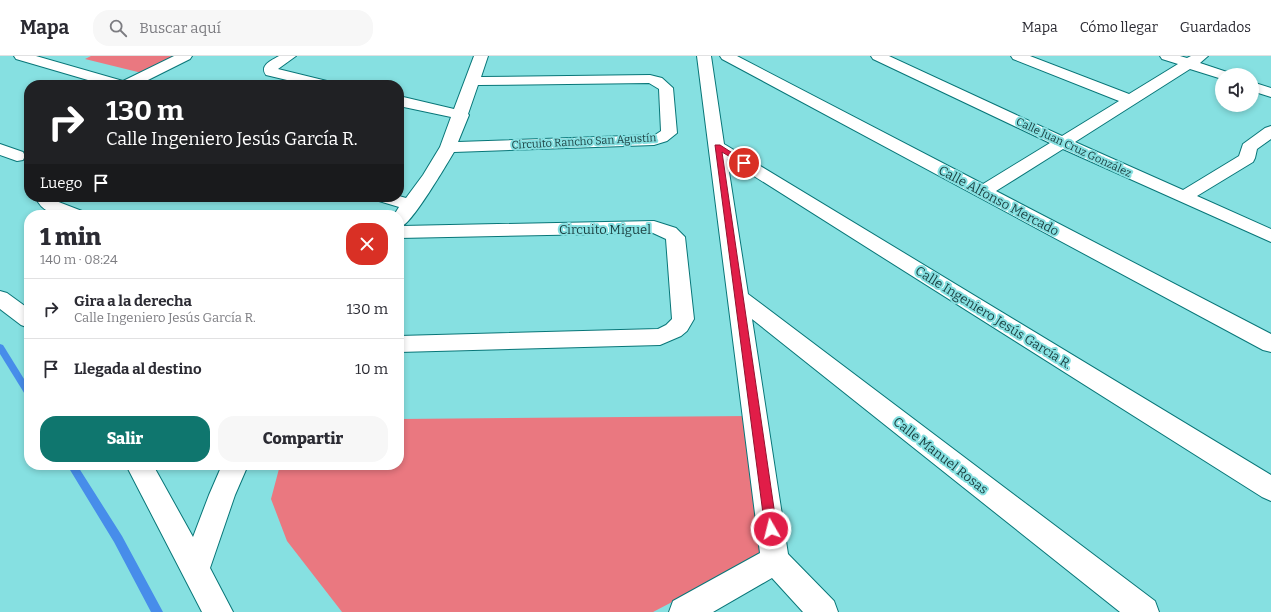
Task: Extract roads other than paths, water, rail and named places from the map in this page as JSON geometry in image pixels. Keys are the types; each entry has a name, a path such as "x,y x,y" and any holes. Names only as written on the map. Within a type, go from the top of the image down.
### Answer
{"street":[{"path":"21,56 103,80"},
{"path":"39,62 53,56"},
{"path":"137,80 185,56"},
{"path":"290,56 271,67 271,72 305,80"},
{"path":"404,214 431,176 448,147 461,115 481,56"},
{"path":"704,56 775,560 823,612"},
{"name":"Calle Alfonso Mercado","path":"727,56 1271,344"},
{"name":"Calle Juan Cruz González","path":"878,56 1062,142 1271,236"},
{"path":"1018,56 1131,100"},
{"path":"1167,56 1195,60 1215,71"},
{"path":"984,191 1195,60"},
{"name":"Circuito Rancho San Agustín","path":"448,147 654,140 669,133 666,88 657,81 650,79 472,81"},
{"path":"1259,89 1271,93"},
{"path":"404,102 461,115"},
{"path":"1183,197 1247,158 1249,147 1271,131"},
{"name":"Calle Ingeniero Jesús García R.","path":"717,146 1271,489"},
{"path":"0,149 17,156"},
{"path":"47,202 49,205 62,210"},
{"path":"401,202 411,205"},
{"name":"Circuito Miguel","path":"404,232 654,227 675,237 683,319 680,326 673,332 660,337 404,344"},
{"path":"0,298 24,316"},
{"name":"Calle Manuel Rosas","path":"739,298 1144,612"},
{"path":"142,470 166,512 195,571 218,612"},
{"path":"195,571 222,495 233,470"},
{"path":"684,612 775,560"}],"waterway":[{"path":"0,347 24,386"},
{"path":"75,470 118,539 157,612"}]}
